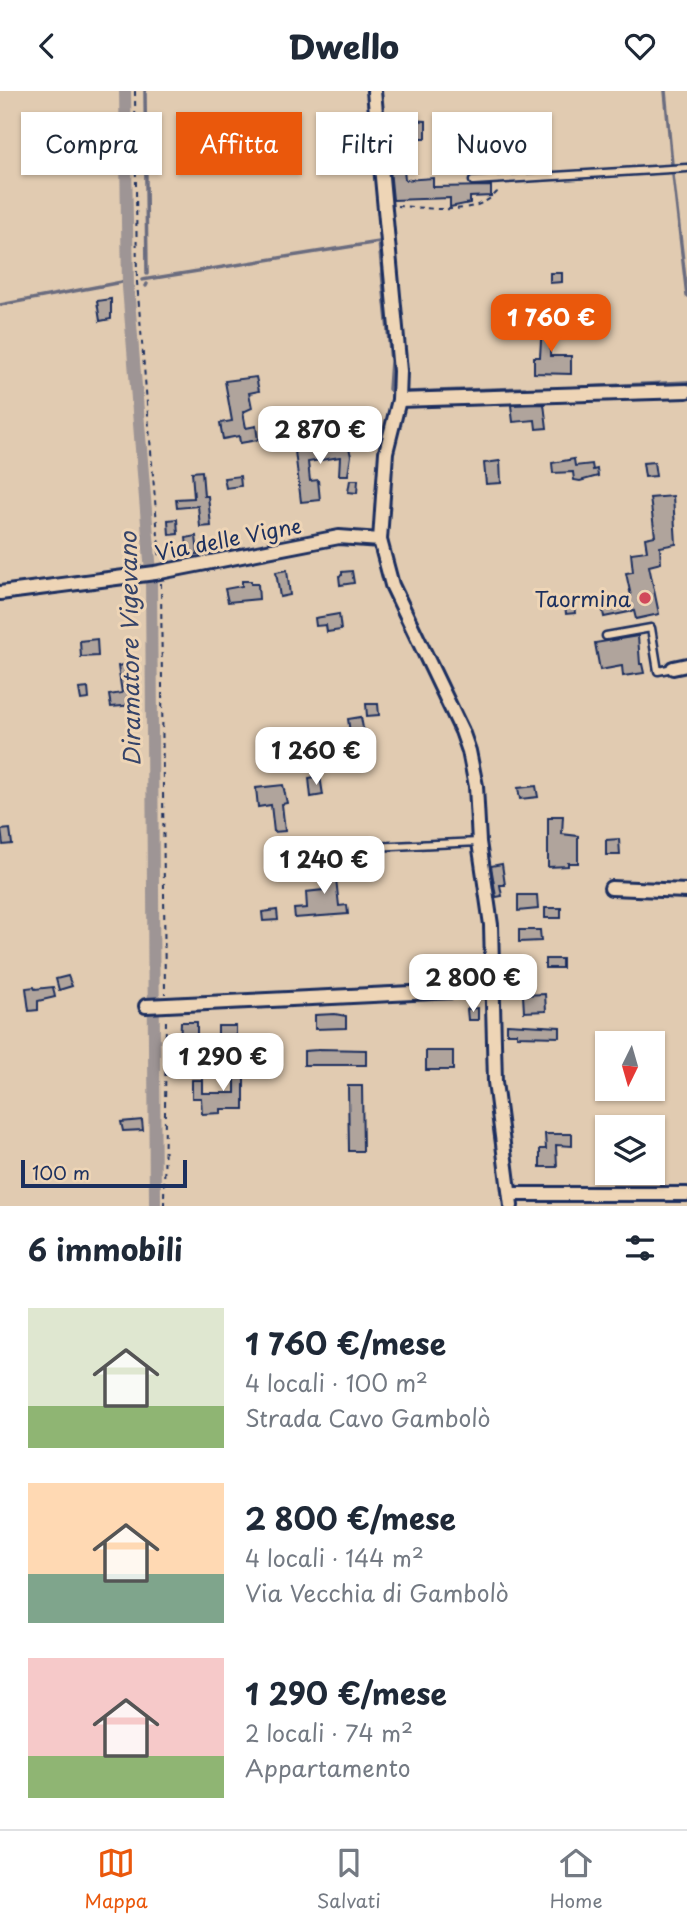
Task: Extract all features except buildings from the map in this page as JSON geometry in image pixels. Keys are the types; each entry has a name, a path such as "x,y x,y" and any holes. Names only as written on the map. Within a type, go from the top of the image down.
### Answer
{"street":[{"path":"374,91 399,351 398,400 386,452 380,540 391,585 453,710 469,751 476,786 479,842 491,925 495,1082 511,1200 687,1194"},
{"path":"398,400 687,391"},
{"name":"Via delle Vigne","path":"0,593 152,572 339,537 380,540"},
{"path":"673,669 687,665"},
{"path":"611,887 687,891"},
{"path":"146,1006 494,991"}],"lane":[{"path":"473,181 687,168"},
{"path":"606,636 651,628 658,671 673,669"},
{"path":"286,851 479,842"}],"path":[{"path":"135,91 137,282 152,572 166,1022 164,1206"},
{"path":"383,205 449,209 472,207 490,200 497,192 496,179"}],"waterway":[{"name":"Diramatore Vigevano","path":"125,91 128,287 151,573 155,1206"},
{"path":"145,91 147,274"},
{"path":"665,91 672,164"},
{"path":"673,175 687,296"},
{"path":"142,280 379,242 391,361 389,389 392,392"},
{"path":"0,305 122,282"},
{"name":"Diramatore Vigevano","path":"128,287 133,287"},
{"path":"582,387 687,382"},
{"path":"407,392 525,388"}],"place":[{"name":"Taormina","path":"645,598"}]}
